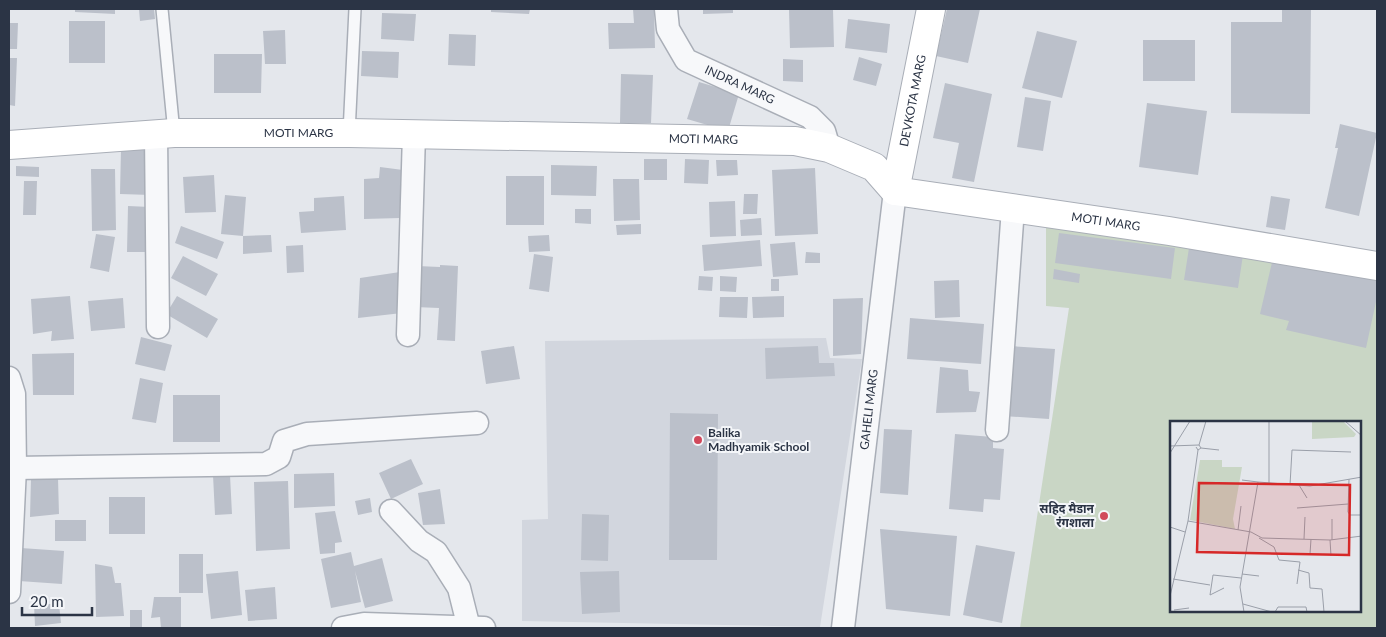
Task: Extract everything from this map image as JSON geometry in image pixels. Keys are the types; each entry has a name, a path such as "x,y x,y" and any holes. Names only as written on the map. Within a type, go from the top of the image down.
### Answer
{"street":[{"name":"INDRA MARG","path":"666,9 668,29 686,60 810,116 824,131 829,148"},
{"name":"DEVKOTA MARG","path":"895,191 931,9"},
{"name":"MOTI MARG","path":"9,146 165,134 348,133 795,141 829,148 874,167 895,191 1377,266"},
{"path":"158,327 165,134"},
{"path":"408,336 414,134"},
{"name":"GAHELI MARG","path":"843,628 895,191"},
{"path":"997,430 1013,208"},
{"path":"9,378 14,394 15,468 9,592"},
{"path":"15,468 266,464 279,457 284,440 307,434 477,423"},
{"path":"391,511 419,541 436,552 459,588 469,628"},
{"path":"343,628 364,624 485,628"}],"lane":[{"path":"162,9 165,134"},
{"path":"348,133 355,9"}],"shaded area":[{"name":"Balika Madhyamik School","path":"826,338 830,358 862,359 820,627 522,621 522,520 548,519 545,341"}],"green space":[{"name":"सहिद मैडान रंगशाला","path":"1046,218 1377,273 1377,628 1020,628 1069,308 1046,306"}],"building":[{"path":"75,9 115,9 115,14 75,12"},
{"path":"139,9 154,9 155,19 140,21"},
{"path":"491,9 530,9 529,14 491,12"},
{"path":"633,9 654,9 655,48 609,49 608,23 634,23"},
{"path":"703,9 733,9 733,13 703,14"},
{"path":"789,9 833,9 834,47 790,48"},
{"path":"947,9 980,9 968,63 936,56"},
{"path":"1282,9 1311,9 1310,114 1231,113 1231,22 1282,22"},
{"path":"382,13 416,14 414,41 381,39"},
{"path":"848,19 890,24 887,53 845,48"},
{"path":"69,21 105,21 105,63 69,63"},
{"path":"9,23 18,23 17,49 9,49"},
{"path":"285,30 286,64 265,64 263,31"},
{"path":"1037,31 1077,41 1062,98 1022,88"},
{"path":"449,34 476,35 475,66 448,65"},
{"path":"1143,40 1195,40 1195,81 1143,81"},
{"path":"362,51 399,52 398,78 361,76"},
{"path":"214,54 262,54 261,93 214,93"},
{"path":"859,57 882,64 876,86 853,80"},
{"path":"9,58 17,58 15,106 9,105"},
{"path":"783,59 803,60 803,82 783,81"},
{"path":"621,74 653,75 651,123 620,123"},
{"path":"699,82 739,94 728,131 687,119"},
{"path":"945,83 992,94 974,182 952,178 959,143 933,138"},
{"path":"1025,97 1051,101 1043,151 1017,147"},
{"path":"1147,103 1207,111 1198,175 1139,167"},
{"path":"1340,124 1377,133 1359,216 1325,208 1338,148 1335,148"},
{"path":"121,149 152,150 151,195 120,194"},
{"path":"644,159 667,159 667,180 644,180"},
{"path":"685,159 709,160 708,184 684,183"},
{"path":"716,160 737,160 738,175 717,176"},
{"path":"551,165 597,166 596,196 551,195"},
{"path":"16,166 39,167 39,177 16,176"},
{"path":"380,167 403,170 400,218 364,219 364,179 379,178"},
{"path":"815,168 818,234 775,236 772,170"},
{"path":"91,169 115,169 116,230 92,231"},
{"path":"214,175 216,212 185,213 183,177"},
{"path":"506,176 544,176 544,225 506,225"},
{"path":"613,179 639,179 640,220 614,221"},
{"path":"24,181 37,181 36,215 23,215"},
{"path":"744,194 758,194 757,214 743,214"},
{"path":"225,195 246,197 243,236 221,234"},
{"path":"344,196 346,230 301,233 299,212 314,211 314,198"},
{"path":"1271,196 1290,199 1285,230 1266,227"},
{"path":"735,201 736,236 710,237 709,202"},
{"path":"128,206 150,207 148,252 127,252"},
{"path":"575,209 591,209 591,224 575,223"},
{"path":"761,218 762,235 741,236 740,220"},
{"path":"641,224 641,234 617,235 616,225"},
{"path":"181,226 224,242 217,259 175,243"},
{"path":"1059,233 1175,248 1171,279 1055,263"},
{"path":"96,234 115,237 109,272 90,268"},
{"path":"271,235 272,252 243,254 243,236"},
{"path":"549,235 550,251 529,252 528,236"},
{"path":"760,240 762,266 704,271 702,245"},
{"path":"795,242 798,275 773,277 770,244"},
{"path":"303,245 304,272 287,273 286,246"},
{"path":"1189,248 1243,255 1238,288 1184,280"},
{"path":"806,252 820,253 820,263 805,263"},
{"path":"534,254 553,257 549,292 529,289"},
{"path":"183,256 218,274 206,296 171,278"},
{"path":"1273,258 1377,281 1377,297 1366,348 1286,330 1289,321 1260,314"},
{"path":"440,265 458,266 455,341 437,340 439,308 415,307 417,266 440,267"},
{"path":"1054,269 1080,274 1079,283 1053,279"},
{"path":"400,272 402,313 358,318 360,278"},
{"path":"699,276 713,277 712,291 698,290"},
{"path":"720,276 737,277 736,292 720,291"},
{"path":"771,279 779,279 779,291 771,291"},
{"path":"959,280 960,317 935,318 934,281"},
{"path":"70,296 74,339 51,341 52,331 33,334 31,299"},
{"path":"177,296 218,319 207,338 166,314"},
{"path":"784,296 784,317 753,318 752,297"},
{"path":"720,297 748,297 747,318 719,317"},
{"path":"123,298 125,328 91,331 88,301"},
{"path":"863,298 861,354 833,356 833,299"},
{"path":"910,318 984,324 981,364 907,359"},
{"path":"141,337 172,345 165,371 135,364"},
{"path":"514,346 520,379 486,384 481,351"},
{"path":"818,346 819,363 834,363 835,376 766,379 765,348"},
{"path":"1009,346 1055,349 1049,419 1003,416"},
{"path":"74,353 74,395 33,395 32,354"},
{"path":"940,367 968,370 969,391 980,392 976,412 936,413"},
{"path":"140,378 163,383 156,423 132,419"},
{"path":"173,395 220,395 220,442 173,442"},
{"path":"670,413 718,414 717,560 669,560"},
{"path":"884,429 912,430 908,495 880,493"},
{"path":"955,434 993,437 993,448 1004,449 1000,500 984,499 983,512 949,509"},
{"path":"411,459 423,484 391,499 379,473"},
{"path":"334,473 335,506 294,508 294,474"},
{"path":"213,475 230,475 232,514 215,515"},
{"path":"31,478 58,478 59,514 30,517"},
{"path":"288,481 290,549 256,551 254,482"},
{"path":"440,489 445,524 423,525 418,493"},
{"path":"109,497 145,497 145,534 109,534"},
{"path":"370,498 372,512 358,515 355,501"},
{"path":"335,511 342,542 335,543 335,553 320,554 315,513"},
{"path":"582,514 609,515 608,561 581,560"},
{"path":"55,520 86,520 86,541 55,541"},
{"path":"880,529 957,536 950,616 886,609"},
{"path":"976,545 1015,552 1002,623 963,615"},
{"path":"21,548 64,551 62,584 19,581"},
{"path":"351,552 354,566 382,558 393,601 365,608 355,571 361,602 331,608 321,559"},
{"path":"179,554 203,554 203,593 179,593"},
{"path":"95,564 112,567 115,583 121,583 124,616 96,617"},
{"path":"238,571 242,615 211,619 206,574"},
{"path":"619,571 620,612 582,614 580,572"},
{"path":"275,587 277,619 248,621 245,590"},
{"path":"154,597 181,597 181,628 161,628 160,617 151,618"},
{"path":"34,604 59,604 61,623 35,626"},
{"path":"130,610 142,610 142,628 130,628"}],"place":[{"name":"Balika Madhyamik School","path":"698,440"},
{"name":"सहिद मैडान रंगशाला","path":"1104,516"}]}
